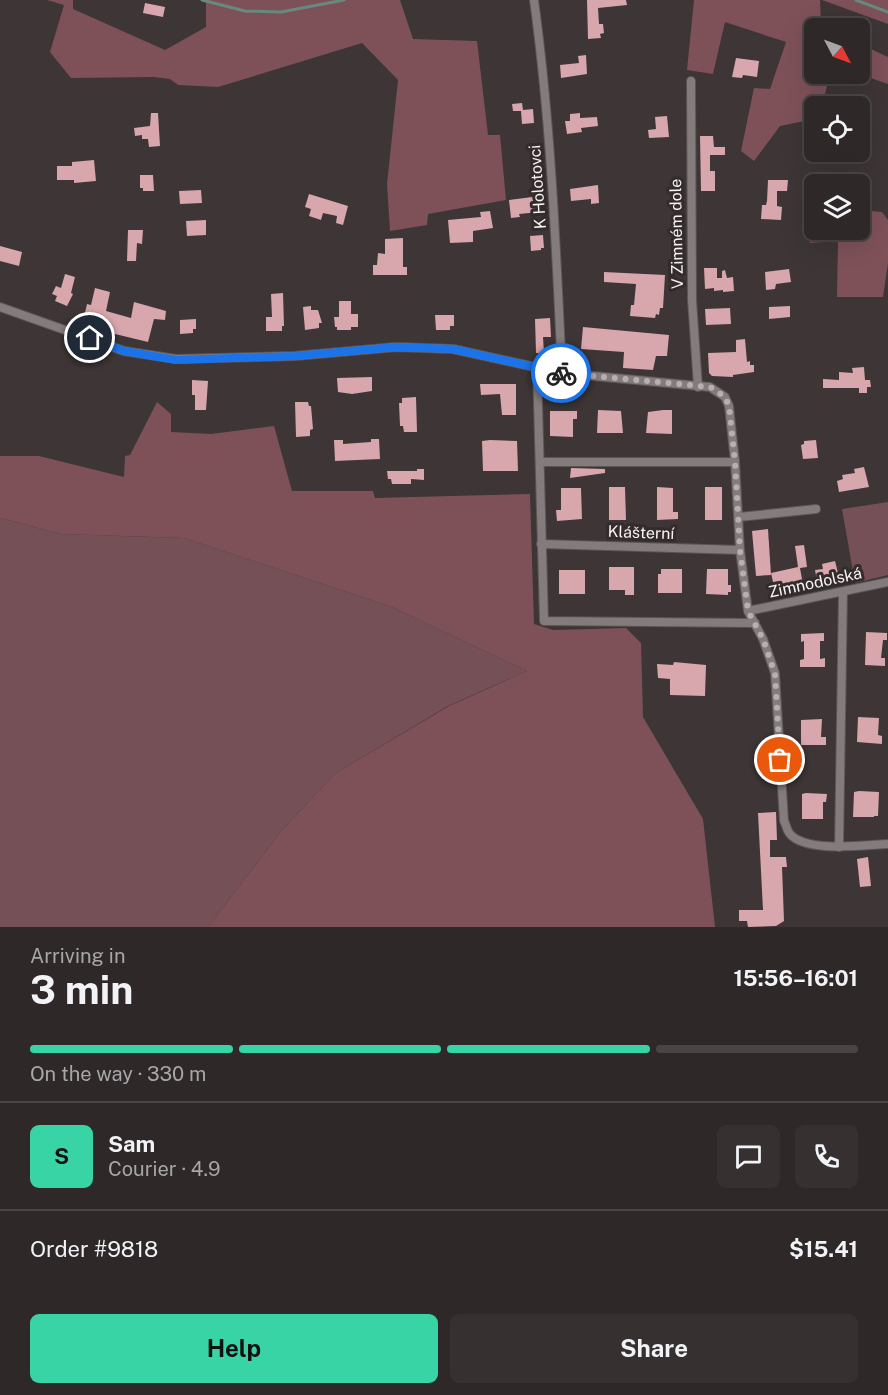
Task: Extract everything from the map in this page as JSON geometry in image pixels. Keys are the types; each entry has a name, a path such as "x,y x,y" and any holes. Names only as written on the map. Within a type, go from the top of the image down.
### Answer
{"street":[{"name":"K Holotovci","path":"534,0 542,60 554,206 562,373"},
{"name":"V Zimném dole","path":"691,81 692,300 698,387"},
{"path":"0,307 124,351 176,360 295,356 396,347 453,349 562,373 710,387 718,391 725,397 729,406 740,550 748,611 763,639 775,674 784,821 789,834 807,844 838,847 888,844"},
{"path":"537,367 544,621 755,623"},
{"path":"540,462 735,462"},
{"path":"739,517 816,508"},
{"name":"Klášterní","path":"541,544 740,550"},
{"name":"Zimnodolská","path":"748,611 888,582"},
{"path":"838,847 843,592"}],"shaded area":[{"path":"47,0 73,0 73,9 165,50 206,27 206,0 400,0 413,39 477,41 488,135 500,135 506,200 428,214 427,225 390,231 387,184 398,80 362,43 218,87 178,85 170,79 154,77 71,78 50,52 64,5"},
{"path":"694,0 820,0 821,18 804,18 804,84 828,84 824,96 804,96 804,121 780,126 754,161 741,151 754,88 770,89 786,42 725,22 713,74 687,70"},
{"path":"822,0 888,0 888,24"},
{"path":"870,49 888,57 888,84 870,78"},
{"path":"870,211 882,212 888,220 888,263 883,297 837,297 838,241 810,243 810,240 870,240"},
{"path":"157,402 171,414 171,432 211,434 274,426 292,491 373,491 375,498 530,494 534,624 553,630 626,628 641,643 643,717 703,819 715,927 208,927 282,830 336,773 449,706 527,671 392,607 184,538 61,534 0,518 0,456 39,456 124,477 125,456 130,455"},
{"path":"888,502 888,575 855,583 842,509"},
{"path":"0,518 61,534 184,538 392,607 527,671 448,706 336,773 282,830 208,927 0,927"}],"building":[{"path":"587,0 626,0 627,5 598,8 599,24 603,24 604,33 600,34 601,38 588,39"},
{"path":"145,3 165,7 163,17 143,13"},
{"path":"586,55 587,74 561,78 560,65 579,63 578,56"},
{"path":"736,58 759,61 757,77 743,75 742,78 732,77"},
{"path":"522,103 523,110 533,109 534,123 522,124 521,111 513,111 512,104"},
{"path":"151,113 158,113 160,146 149,147 148,139 142,139 142,135 135,136 134,128 150,126"},
{"path":"580,113 580,118 597,117 598,126 581,128 582,132 567,134 565,121 570,121 570,114"},
{"path":"667,116 669,137 649,138 648,130 656,129 655,117"},
{"path":"700,136 713,136 714,147 725,147 725,155 710,155 710,171 715,171 715,191 701,191"},
{"path":"94,160 96,181 74,183 74,180 57,180 57,166 72,166 72,162"},
{"path":"140,175 153,175 154,191 143,191 143,188 140,188"},
{"path":"768,180 788,180 787,191 777,191 777,206 782,207 781,220 761,219 762,205 766,205 767,201"},
{"path":"598,185 599,203 591,204 591,199 571,201 570,189"},
{"path":"201,190 202,203 180,204 179,191"},
{"path":"309,194 348,206 343,225 336,223 337,216 323,213 321,220 309,216 311,209 305,207"},
{"path":"540,196 540,212 519,214 520,217 511,218 509,200"},
{"path":"490,211 493,228 473,231 473,242 450,243 448,220 481,217 480,212"},
{"path":"206,220 206,235 187,236 186,221"},
{"path":"128,230 143,230 142,244 137,243 136,261 127,261"},
{"path":"543,235 544,248 531,251 530,236"},
{"path":"403,238 403,267 407,267 407,275 373,275 373,265 377,265 378,253 385,254 385,239"},
{"path":"0,246 22,252 19,266 0,261"},
{"path":"704,268 717,268 717,278 722,278 722,271 725,270 727,278 733,277 734,291 705,289"},
{"path":"789,269 791,282 776,284 775,289 766,290 765,272"},
{"path":"604,272 665,275 663,308 660,308 659,315 656,314 655,318 630,316 631,305 634,305 636,284 604,282"},
{"path":"65,274 75,277 71,293 73,294 67,306 55,301 57,296 52,294 56,286 61,288"},
{"path":"95,288 110,292 106,311 131,318 134,302 166,311 165,320 154,319 148,342 82,326 87,304 91,305"},
{"path":"283,293 284,326 282,326 282,331 266,331 266,317 272,317 271,294"},
{"path":"339,301 351,301 351,314 358,314 358,327 351,327 351,330 337,330 334,317 339,317"},
{"path":"311,306 311,310 318,310 322,323 319,323 319,328 305,330 303,307"},
{"path":"790,306 790,317 769,319 769,307"},
{"path":"730,308 731,324 706,325 705,309"},
{"path":"435,315 454,315 454,326 450,326 450,330 436,330"},
{"path":"550,318 551,337 543,337 544,353 536,353 535,319"},
{"path":"196,319 196,329 193,329 193,333 180,334 180,320"},
{"path":"583,327 669,335 667,356 656,356 653,370 623,368 624,352 581,349"},
{"path":"745,339 747,362 750,361 750,365 754,365 754,372 733,375 733,377 712,376 709,373 708,353 736,352 736,340"},
{"path":"864,367 865,380 870,380 871,387 867,387 867,393 859,393 859,388 823,388 823,379 839,380 839,372 853,373 852,368"},
{"path":"372,377 372,391 352,394 338,392 337,378"},
{"path":"192,380 208,381 206,410 195,410"},
{"path":"480,384 516,384 516,415 502,415 500,394 481,395"},
{"path":"416,397 417,432 404,432 403,426 400,426 399,403 402,403 402,398"},
{"path":"295,402 308,402 311,406 313,429 310,430 310,436 296,437"},
{"path":"598,410 621,411 623,433 597,433"},
{"path":"672,410 672,434 646,433 648,412"},
{"path":"550,411 577,411 577,419 573,419 573,437 550,436"},
{"path":"371,439 379,439 380,459 335,461 334,440 343,440 343,444 371,442"},
{"path":"816,440 818,458 803,459 801,445 804,441"},
{"path":"482,441 517,441 518,471 483,471"},
{"path":"864,467 869,487 839,492 837,481 843,479 842,475 855,473 854,469"},
{"path":"571,468 605,469 605,473 570,478"},
{"path":"417,469 424,469 424,480 411,479 411,484 392,484 391,479 388,479 387,471 417,471"},
{"path":"609,487 625,487 626,520 609,520"},
{"path":"657,487 673,488 673,512 678,512 678,519 657,520"},
{"path":"705,487 722,487 722,520 705,520"},
{"path":"561,488 581,488 582,519 557,521 556,510 561,510"},
{"path":"768,529 771,575 756,576 752,531"},
{"path":"804,545 807,567 800,568 804,590 776,595 771,573 798,567 795,546"},
{"path":"835,561 840,581 818,586 815,570 823,569 822,564"},
{"path":"609,567 634,567 634,595 625,595 625,590 609,590"},
{"path":"661,569 682,569 682,593 658,593 658,574 661,574"},
{"path":"707,569 728,569 728,585 731,585 731,592 728,592 728,595 706,594"},
{"path":"559,570 585,570 585,594 559,594"},
{"path":"866,632 887,633 887,640 883,640 881,658 885,658 885,666 865,665"},
{"path":"824,633 824,641 820,641 820,659 825,658 825,667 800,667 800,660 804,659 804,641 801,642 801,634"},
{"path":"674,662 706,665 705,696 670,695 670,679 658,678 657,664 673,665"},
{"path":"858,717 879,718 878,735 882,736 882,744 857,742"},
{"path":"822,719 821,737 826,737 826,745 801,745 801,720"},
{"path":"854,792 879,792 878,816 853,817"},
{"path":"802,794 827,794 826,802 823,802 823,819 802,819"},
{"path":"776,812 777,840 770,840 770,857 786,857 787,867 782,867 784,921 776,926 748,927 747,921 739,921 739,910 763,910 758,813"},
{"path":"868,857 871,886 860,887 857,859"}],"waterway":[{"path":"202,0 245,11 281,12 344,0"},
{"path":"856,0 888,12"}],"way so far":[{"path":"561,373 710,387 725,397 729,406 740,550 748,611 763,639 775,674 780,760"}],"route":[{"path":"90,338 124,351 176,360 295,356 396,347 453,349 561,373"}]}
